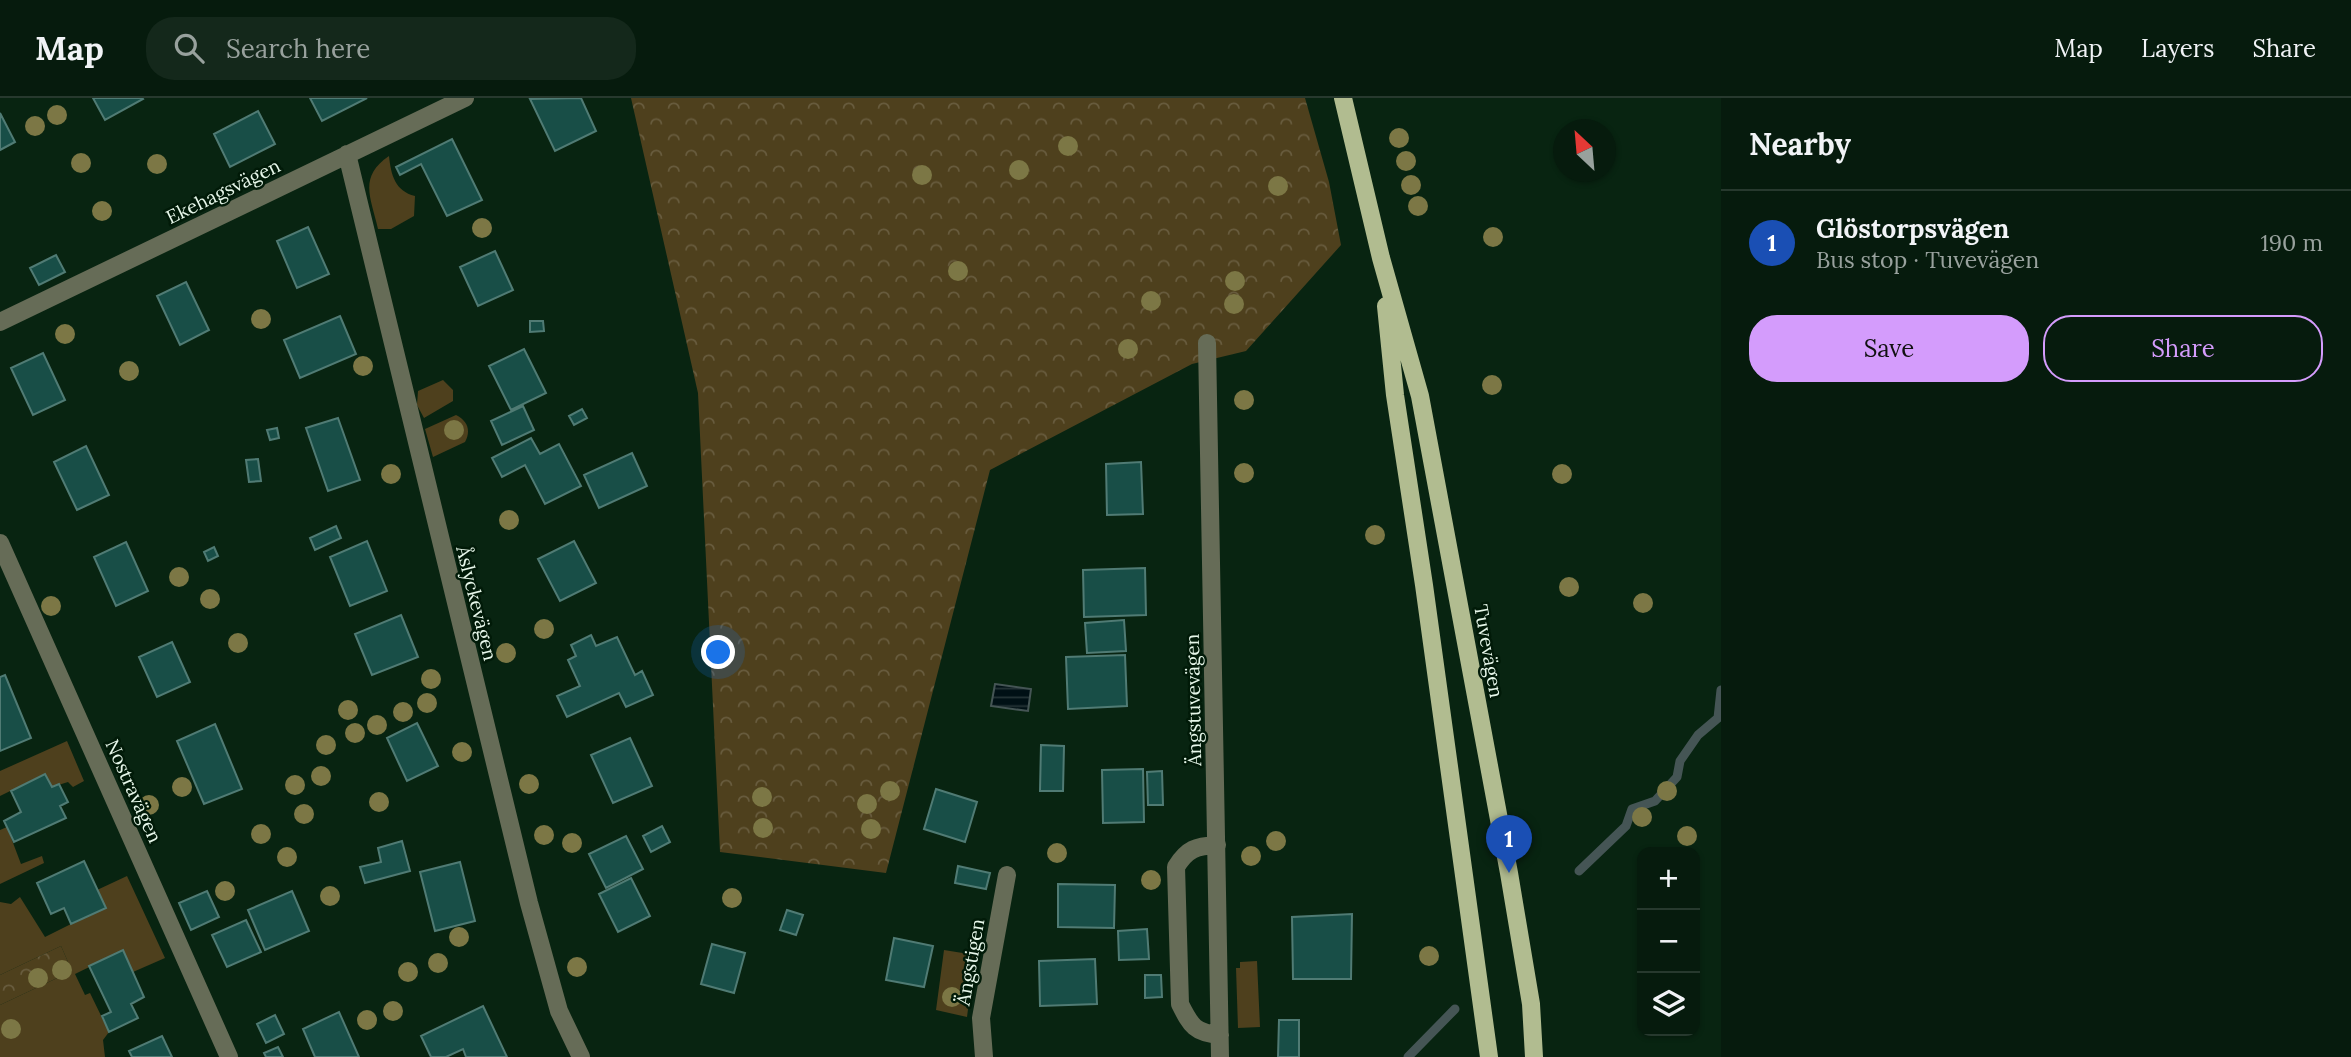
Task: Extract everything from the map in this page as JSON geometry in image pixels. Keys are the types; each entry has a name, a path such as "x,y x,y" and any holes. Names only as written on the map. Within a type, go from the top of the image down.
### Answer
{"main road":[{"name":"Tuvevägen","path":"1343,98 1381,258 1423,410 1509,873 1531,1004 1534,1057"},
{"name":"Tuvevägen","path":"1381,258 1395,396 1424,585 1489,1057"}],"street":[{"name":"Ekehagsvägen","path":"0,322 465,98"},
{"name":"Åslyckevägen","path":"347,154 529,903 559,1011 581,1057"},
{"name":"Ängstuvevägen","path":"1207,343 1220,1057"},
{"name":"Nostravägen","path":"0,543 229,1057"},
{"path":"1217,845 1196,846 1185,853 1176,867 1180,1004 1189,1022 1202,1034 1220,1035"},
{"name":"Ängstigen","path":"984,1057 981,1018 1007,875"}],"green space":[{"path":"631,98 1305,98 1329,182 1341,245 1246,351 1192,364 990,470 886,873 720,852 698,393"},
{"path":"389,156 395,181 408,194 415,196 414,216 391,229 378,229 370,198 370,180 379,164"},
{"path":"443,380 453,390 453,401 424,418 417,405 418,391"},
{"path":"456,415 467,427 465,442 433,457 425,429"},
{"path":"67,741 84,781 73,787 68,782 52,787 45,774 0,796 0,771"},
{"path":"7,827 21,864 42,856 44,863 0,884 0,830"},
{"path":"127,876 165,958 133,972 122,951 75,974 85,995 90,993 109,1032 103,1040 105,1057 0,1057 0,1005 72,971 61,946 0,975 0,902 11,904 20,897 45,937 71,924 97,890"},
{"path":"61,946 72,971 0,1005 0,975"},
{"path":"944,950 975,955 967,1017 936,1010"},
{"path":"1257,961 1260,1027 1238,1028 1236,968 1240,968 1240,962"}],"shaded area":[{"path":"995,684 1031,689 1028,711 991,706"}],"building":[{"path":"93,98 142,98 143,99 105,120"},
{"path":"310,98 367,98 322,121"},
{"path":"581,98 596,131 555,151 530,99"},
{"path":"258,111 275,144 230,167 214,134"},
{"path":"0,113 15,142 0,150"},
{"path":"452,139 482,200 447,216 421,164 400,175 396,167"},
{"path":"308,227 329,274 297,288 277,241"},
{"path":"495,251 513,290 478,306 460,267"},
{"path":"56,255 65,272 39,285 30,268"},
{"path":"186,282 209,330 180,345 157,296"},
{"path":"340,316 356,354 300,378 284,340"},
{"path":"530,321 543,321 544,331 530,332"},
{"path":"524,349 546,393 511,410 489,366"},
{"path":"43,353 65,400 33,415 11,368"},
{"path":"523,406 534,430 502,445 491,421"},
{"path":"582,409 587,418 574,425 569,416"},
{"path":"338,418 360,480 328,491 306,428"},
{"path":"277,428 279,438 270,440 267,430"},
{"path":"531,438 540,454 559,444 581,486 545,504 525,465 502,477 492,458"},
{"path":"86,446 109,495 77,510 54,462"},
{"path":"632,453 647,486 599,508 584,475"},
{"path":"258,459 261,481 249,482 246,460"},
{"path":"1141,462 1143,514 1107,515 1106,464"},
{"path":"336,526 341,538 315,550 310,538"},
{"path":"367,541 387,591 350,606 330,557"},
{"path":"574,541 596,583 560,601 538,559"},
{"path":"126,542 148,591 116,606 94,557"},
{"path":"214,547 218,556 208,561 204,552"},
{"path":"1145,568 1146,615 1084,617 1083,570"},
{"path":"401,615 418,657 372,675 355,634"},
{"path":"1124,620 1126,651 1087,653 1085,623"},
{"path":"591,635 596,646 617,637 635,675 642,671 653,695 626,707 619,693 567,717 557,696 580,686 568,660 576,656 571,645"},
{"path":"172,642 190,682 157,697 139,657"},
{"path":"1125,655 1127,706 1068,709 1066,657"},
{"path":"5,675 31,738 0,751 0,677"},
{"path":"417,723 438,766 407,781 387,738"},
{"path":"215,724 242,789 204,804 177,741"},
{"path":"630,738 652,786 613,803 591,755"},
{"path":"1041,745 1064,746 1063,791 1040,791"},
{"path":"1143,769 1144,822 1103,823 1102,770"},
{"path":"1162,771 1163,805 1148,805 1147,772"},
{"path":"45,774 52,787 59,784 68,802 60,806 66,818 14,842 4,821 21,812 11,791"},
{"path":"936,789 977,802 965,842 924,829"},
{"path":"662,826 670,842 651,852 643,836"},
{"path":"626,836 643,869 606,888 589,854"},
{"path":"402,841 410,871 365,883 360,867 381,862 378,848"},
{"path":"84,861 106,908 71,924 64,908 51,914 37,883"},
{"path":"460,862 475,921 435,931 420,872"},
{"path":"958,866 990,873 986,889 955,883"},
{"path":"631,878 650,916 618,932 599,894"},
{"path":"1058,884 1115,885 1114,928 1058,927"},
{"path":"207,891 219,917 191,930 179,903"},
{"path":"292,891 309,931 265,950 248,910"},
{"path":"787,910 803,915 796,935 780,930"},
{"path":"1352,914 1351,979 1293,979 1292,917"},
{"path":"246,920 261,952 227,967 212,935"},
{"path":"1147,929 1149,959 1119,960 1118,931"},
{"path":"894,938 933,946 924,987 886,980"},
{"path":"712,944 745,953 734,993 701,984"},
{"path":"123,950 144,997 131,1004 138,1018 109,1032 102,1016 111,1012 89,966"},
{"path":"1095,959 1097,1004 1040,1006 1039,961"},
{"path":"1145,975 1161,975 1162,997 1145,998"},
{"path":"483,1006 507,1057 466,1057 463,1049 446,1057 431,1057 421,1036"},
{"path":"339,1012 359,1057 315,1057 303,1029"},
{"path":"275,1015 284,1034 266,1043 257,1024"},
{"path":"1279,1020 1299,1020 1299,1057 1278,1057"},
{"path":"162,1036 172,1057 132,1057 129,1051"},
{"path":"278,1047 283,1057 266,1057 264,1053"}],"waterway":[{"path":"1579,871 1626,826 1632,809 1655,801 1677,777 1680,761 1698,735 1718,718 1721,690"},
{"path":"1408,1057 1455,1009"}],"place":[{"name":"Glöstorpsvägen","path":"1509,873"}]}
